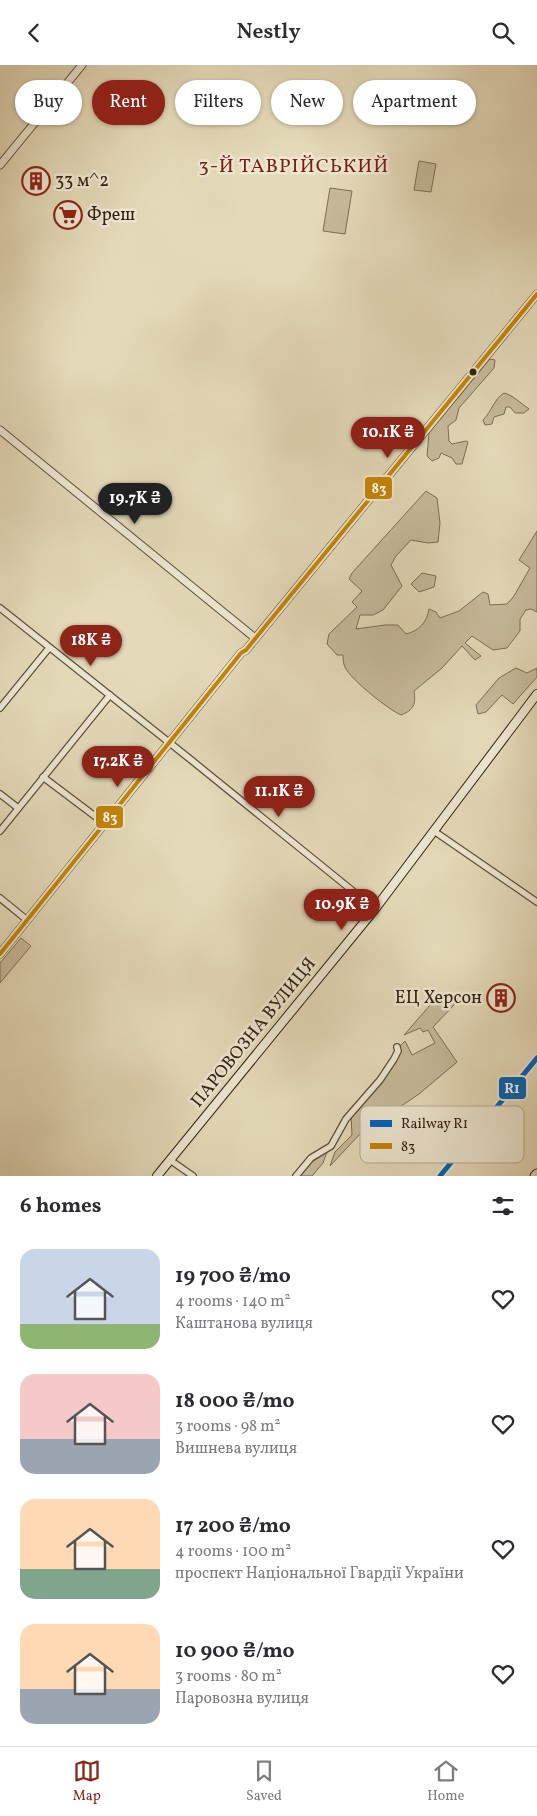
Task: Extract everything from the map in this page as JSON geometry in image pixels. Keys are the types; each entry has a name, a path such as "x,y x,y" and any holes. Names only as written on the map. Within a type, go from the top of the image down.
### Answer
{"main road":[{"name":"ПАРОВОЗНА ВУЛИЦЯ","path":"157,1176 375,909 537,694"}],"street":[{"path":"0,165 82,65"},
{"path":"0,954 26,919 241,653 256,638 536,297"},
{"path":"0,430 256,638"},
{"path":"0,608 375,909"},
{"path":"0,708 49,648"},
{"path":"0,831 110,695"},
{"path":"43,777 104,823"},
{"path":"0,794 18,809"},
{"path":"434,831 537,902"},
{"path":"0,898 26,919"},
{"path":"296,1176 311,1158 331,1146 346,1119 380,1080 394,1059 398,1051 397,1047"},
{"path":"170,1160 193,1176"}],"shaded area":[{"path":"419,161 436,164 431,192 414,190"},
{"path":"330,188 352,191 345,234 323,231"},
{"path":"490,359 495,360 494,368 459,408 456,420 448,426 449,441 452,444 468,442 462,464 456,464 452,458 441,453 439,458 432,461 427,456 429,433"},
{"path":"504,393 529,409 524,413 515,413 510,407 506,407 504,414 494,417 492,424 485,425 483,420 498,398"},
{"path":"426,491 437,498 440,523 438,542 428,543 411,540 396,556 391,565 402,586 383,610 373,615 360,615 356,629 398,625 406,634 415,631 422,625 429,609 436,612 440,618 459,611 483,592 488,594 490,605 507,604 514,596 530,568 519,560 537,531 537,612 531,609 526,610 520,619 520,631 507,648 493,650 472,636 465,643 481,656 475,660 462,646 442,668 414,691 415,700 413,706 409,711 401,715 370,694 354,679 345,667 343,655 337,655 327,644 329,634 357,607 352,602 362,591 349,579 352,573"},
{"path":"422,573 436,576 434,587 419,592 411,584"},
{"path":"516,668 527,673 537,668 537,677 513,704 502,695 486,712 478,714 476,705 499,678"},
{"path":"21,938 31,946 0,983 0,963"},
{"path":"438,996 455,1004 433,1027 457,1062 419,1094 401,1106 360,1106 360,1134 330,1166 335,1152 352,1135 351,1116 398,1055 400,1046 405,1041 412,1055 435,1043 428,1030 423,1032 420,1028 404,1035"},
{"path":"327,1152 323,1163 312,1176 300,1176 312,1162"}],"rail line":[{"name":"R1","path":"498,1106 537,1058"},
{"name":"R1","path":"440,1176 451,1163"}],"transit line":[{"name":"83","path":"0,954 241,653 246,650 537,294"}],"place":[{"name":"33 м^2","path":"36,181"},
{"name":"Фреш","path":"68,215"},
{"name":"ЕЦ Херсон","path":"501,998"}],"district":[{"name":"3-Й ТАВРІЙСЬКИЙ","path":"294,167"}]}
